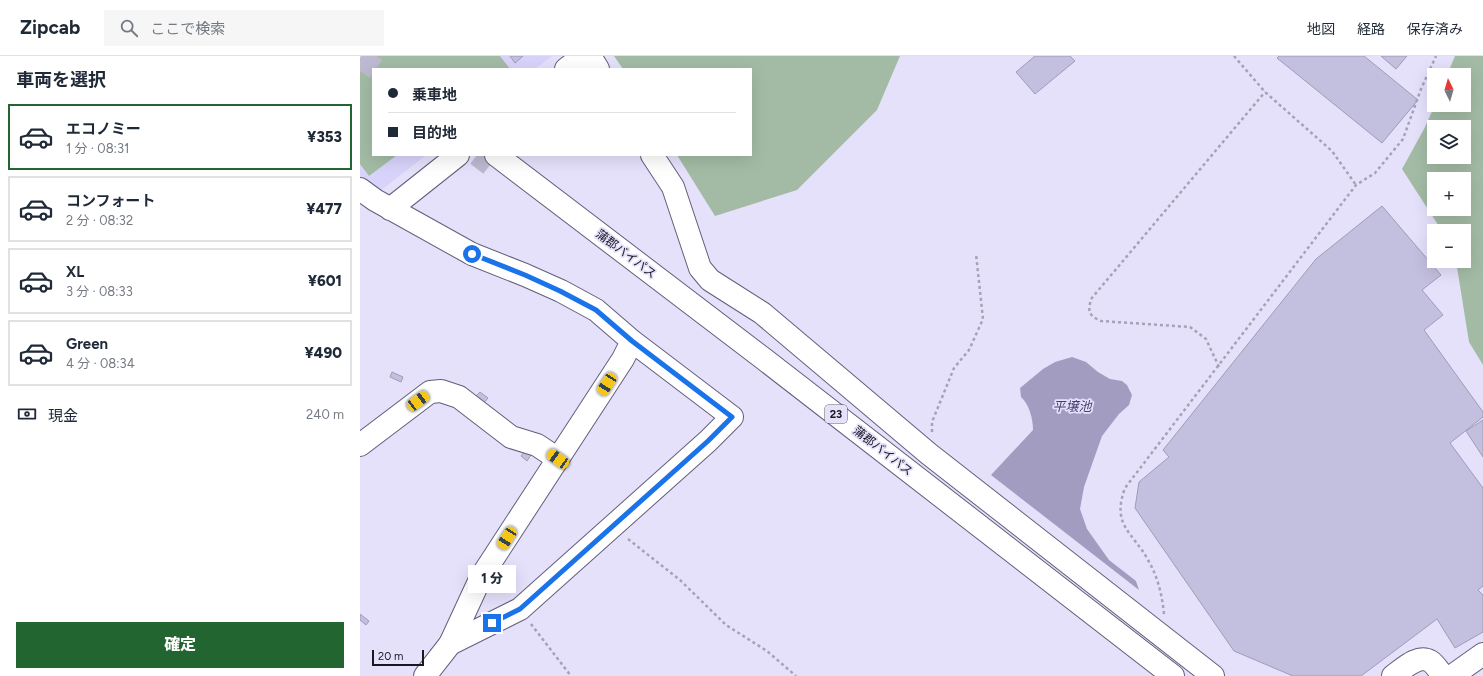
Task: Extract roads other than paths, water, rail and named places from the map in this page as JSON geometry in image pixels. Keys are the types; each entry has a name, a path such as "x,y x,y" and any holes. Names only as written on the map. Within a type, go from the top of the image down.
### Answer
{"main road":[{"path":"567,68 583,56"},
{"path":"590,56 597,68"},
{"path":"390,209 457,156"},
{"path":"653,156 673,188 700,268 710,280 762,313 929,454 1213,676"},
{"name":"蒲郡バイパス","path":"493,160 1156,676"},
{"name":"蒲郡バイパス","path":"493,160 771,364 1173,676"},
{"path":"360,189 390,209 472,254 525,275 596,310 632,341 732,417 708,441 520,609 450,644"},
{"path":"425,676 450,644 481,577 623,359 632,341"},
{"path":"360,445 430,392 441,392 459,397 511,438 537,445 558,459"},
{"path":"1393,676 1415,661 1421,659 1429,660 1443,676"},
{"path":"1452,676 1480,662"}],"water":[{"name":"平壌池","path":"1072,357 1086,362 1098,372 1110,379 1122,381 1127,385 1132,395 1129,405 1119,414 1102,436 1084,487 1080,509 1087,529 1109,560 1136,581 1139,590 991,475 1033,430 1030,412 1021,397 1020,388 1043,369 1055,362"}],"tunnel":[{"path":"360,58 375,68"},
{"path":"478,156 490,165"}]}
